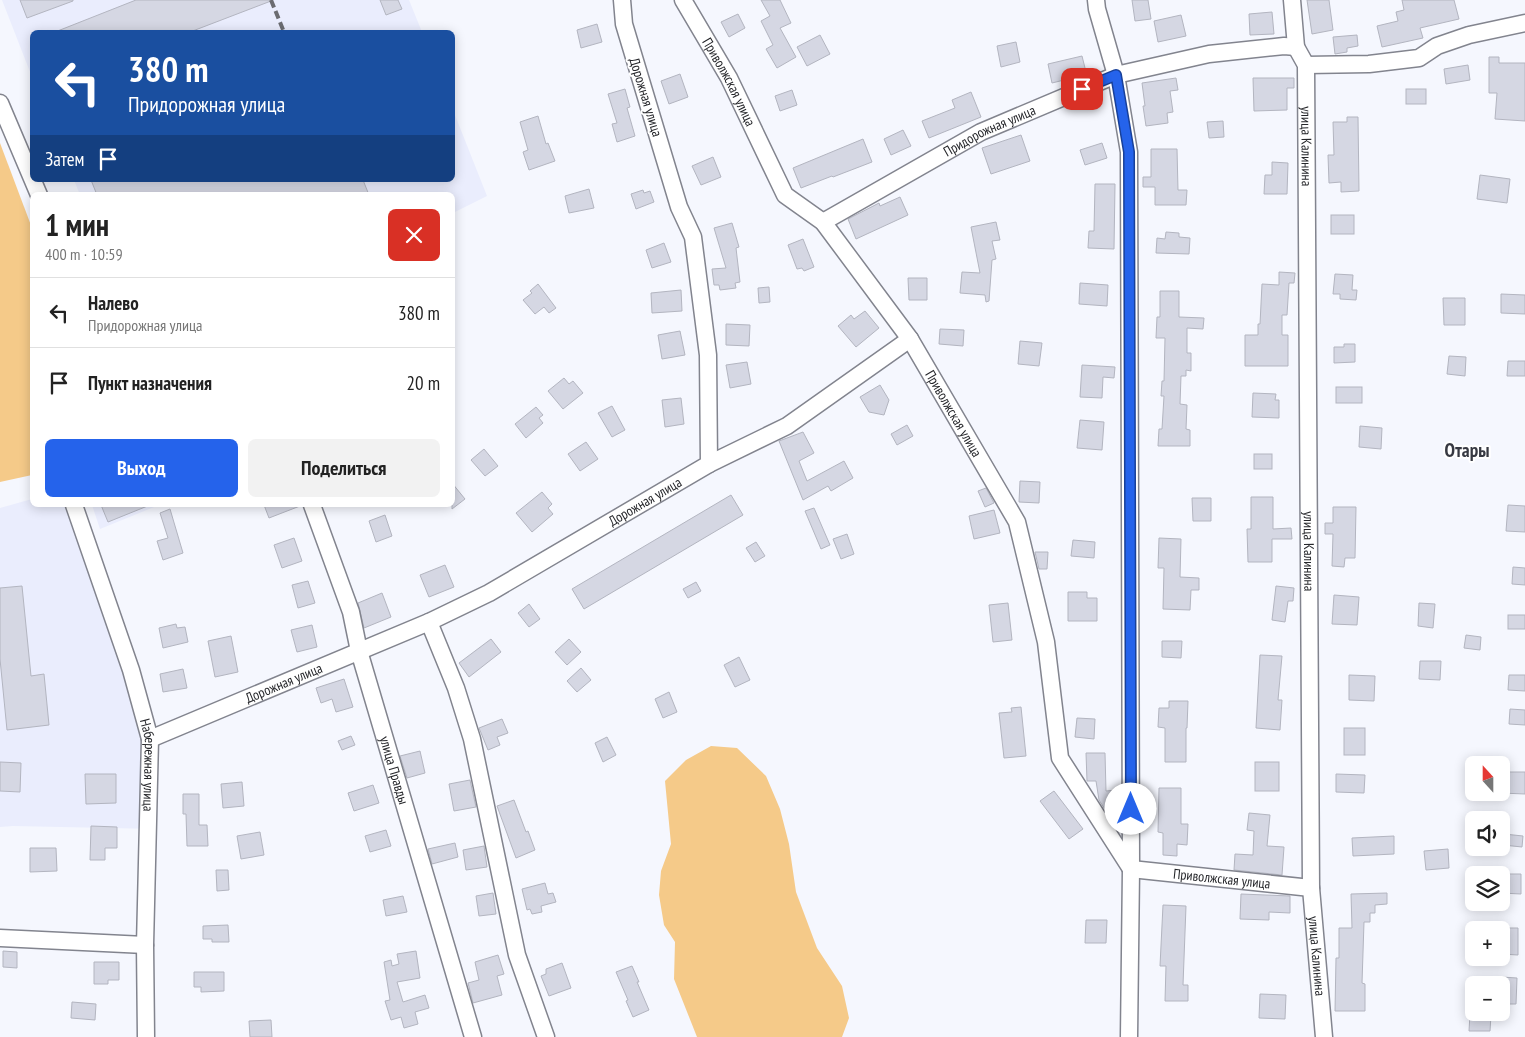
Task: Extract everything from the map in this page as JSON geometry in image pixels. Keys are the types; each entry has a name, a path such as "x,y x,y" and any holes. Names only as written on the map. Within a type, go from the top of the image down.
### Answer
{"street":[{"name":"Дорожная улица","path":"150,739 429,622 489,593 709,464 708,355 693,237 679,207 626,33 622,0"},
{"name":"Приволжская улица","path":"683,0 728,78 785,195 823,222 910,339 1017,522 1046,642 1060,758 1131,869 1311,888"},
{"path":"1096,0 1116,75 1129,152 1131,869 1129,1037"},
{"path":"1292,0 1296,48 1306,65 1369,64 1419,58 1437,46 1469,35 1525,23"},
{"name":"Придорожная улица","path":"823,222 981,132 1116,75 1209,54 1284,46 1296,48"},
{"name":"улица Калинина","path":"1306,65 1311,888 1324,1037"},
{"path":"0,103 30,176"},
{"path":"709,464 787,426 910,339"},
{"name":"Набережная улица","path":"75,507 131,670 150,739 145,945 146,1037"},
{"name":"улица Правды","path":"313,507 351,612 359,650 473,1037"},
{"path":"429,622 456,688 472,739 517,955 546,1037"},
{"path":"0,938 145,945"}],"shaded area":[{"path":"2,0 409,0 421,30 30,30 30,72"},
{"path":"455,115 487,196 455,212 455,192 79,192 75,182 455,182"},
{"path":"0,143 30,223 30,475 0,482"},
{"path":"30,500 30,507 76,507 156,755 157,829 0,827 0,508"},
{"path":"93,507 154,507 100,529"},
{"path":"711,746 737,748 766,776 780,809 789,844 796,892 817,948 842,986 849,1018 842,1037 697,1037 674,979 675,942 664,925 659,895 661,871 671,844 665,781 686,760"}],"building":[{"path":"20,0 73,0 73,1 27,18"},
{"path":"136,0 271,0 195,30 60,30"},
{"path":"380,0 398,0 402,9 386,15"},
{"path":"761,0 780,0 791,23 780,28 796,57 777,68 766,49 773,45 761,21 770,16"},
{"path":"1132,0 1148,0 1151,19 1135,21"},
{"path":"1307,0 1329,0 1333,30 1312,34"},
{"path":"1402,0 1454,0 1459,19 1420,28 1423,38 1382,47 1377,26 1398,21 1396,12 1404,10"},
{"path":"1272,12 1274,34 1250,35 1249,14"},
{"path":"738,14 745,28 729,37 721,22"},
{"path":"1181,15 1186,36 1158,42 1154,21"},
{"path":"597,24 602,42 581,48 577,30"},
{"path":"820,35 830,54 807,66 797,47"},
{"path":"1357,35 1358,46 1347,48 1347,52 1335,54 1333,37"},
{"path":"1016,42 1020,62 1001,67 997,46"},
{"path":"1082,56 1087,76 1065,86 1064,80 1052,83 1048,64"},
{"path":"1489,57 1499,57 1499,63 1525,63 1525,121 1495,119 1497,93 1489,93"},
{"path":"1468,65 1470,80 1446,84 1444,69"},
{"path":"680,74 688,97 669,104 661,81"},
{"path":"1176,78 1178,90 1170,91 1173,112 1167,113 1168,123 1146,126 1142,83"},
{"path":"1253,78 1294,78 1294,88 1287,88 1287,110 1254,111"},
{"path":"625,89 630,107 627,108 635,136 617,142 612,124 617,123 608,94"},
{"path":"1406,89 1426,89 1426,104 1406,104"},
{"path":"792,90 797,105 780,111 775,96"},
{"path":"971,92 981,117 929,138 922,121 955,108 952,100"},
{"path":"538,116 546,144 548,143 555,161 529,170 523,152 528,150 520,122"},
{"path":"1347,117 1358,117 1359,191 1341,192 1341,182 1329,183 1328,155 1334,155 1333,122 1347,122"},
{"path":"1223,121 1224,137 1209,138 1207,122"},
{"path":"903,130 911,146 891,155 884,139"},
{"path":"1021,135 1030,161 991,174 982,148"},
{"path":"863,139 872,162 801,188 793,168"},
{"path":"1102,143 1107,158 1085,165 1080,150"},
{"path":"1151,149 1177,149 1178,190 1187,190 1186,205 1155,205 1155,187 1143,187 1143,177 1151,177"},
{"path":"713,157 721,177 701,185 692,166"},
{"path":"1272,162 1288,163 1287,194 1264,194 1265,175 1272,175"},
{"path":"1480,175 1510,179 1507,203 1477,199"},
{"path":"92,182 364,182 368,192 96,192"},
{"path":"1095,184 1115,184 1114,249 1088,248 1089,231 1094,231"},
{"path":"589,189 594,208 569,213 565,196"},
{"path":"643,190 644,193 650,191 654,202 636,209 631,194"},
{"path":"900,197 908,215 856,239 848,219 879,203 880,206"},
{"path":"1331,215 1354,215 1354,234 1331,234"},
{"path":"996,222 1000,240 992,241 996,259 992,260 989,301 986,302 985,295 960,293 962,272 980,273 971,227"},
{"path":"732,223 739,247 736,248 740,282 735,283 736,288 720,290 719,285 714,285 712,269 726,268 714,228"},
{"path":"1166,232 1179,233 1179,237 1190,238 1189,254 1156,253 1157,238 1165,239"},
{"path":"803,239 814,267 804,271 802,268 797,269 788,245"},
{"path":"664,243 671,262 652,268 646,250"},
{"path":"1279,272 1295,273 1294,283 1289,283 1287,315 1282,315 1282,335 1288,335 1288,366 1245,366 1245,335 1258,335 1262,284 1279,285"},
{"path":"1335,274 1353,275 1352,290 1357,290 1356,300 1340,299 1340,294 1333,294"},
{"path":"908,278 927,278 927,300 909,300"},
{"path":"1080,283 1108,285 1107,306 1079,304"},
{"path":"538,284 556,308 549,313 544,307 535,314 523,300 532,293 530,291"},
{"path":"769,287 770,302 759,303 758,288"},
{"path":"681,290 682,311 652,313 651,293"},
{"path":"1160,291 1179,291 1179,317 1204,318 1203,329 1187,328 1187,353 1191,353 1191,371 1186,370 1186,376 1181,376 1180,404 1187,405 1186,429 1190,430 1190,446 1158,446 1159,429 1162,429 1164,396 1161,396 1162,381 1164,381 1165,338 1156,338 1157,317 1160,317"},
{"path":"1501,294 1525,295 1525,314 1501,313"},
{"path":"1443,298 1465,298 1465,325 1444,325"},
{"path":"865,311 879,328 856,347 838,326 851,315 854,319"},
{"path":"726,324 750,325 749,346 726,345"},
{"path":"940,329 964,330 963,346 939,344"},
{"path":"680,331 685,355 662,359 658,335"},
{"path":"1020,341 1042,343 1039,366 1018,364"},
{"path":"1344,344 1355,344 1355,362 1334,363 1334,347 1344,347"},
{"path":"1449,356 1466,357 1465,376 1447,374"},
{"path":"1508,361 1525,361 1525,376 1507,376"},
{"path":"747,362 751,384 730,388 726,365"},
{"path":"1082,365 1115,367 1114,378 1103,377 1102,398 1080,397"},
{"path":"564,378 569,384 573,381 583,393 563,409 548,391"},
{"path":"880,385 889,400 884,415 869,412 860,397"},
{"path":"1336,387 1362,387 1362,403 1336,403"},
{"path":"1253,393 1276,394 1275,400 1279,400 1279,418 1252,417"},
{"path":"681,398 684,424 665,427 662,400"},
{"path":"612,406 625,430 612,437 598,413"},
{"path":"536,407 543,415 539,418 543,423 526,438 515,424"},
{"path":"1080,420 1104,422 1102,450 1077,448"},
{"path":"907,425 913,436 897,445 891,434"},
{"path":"1360,426 1382,428 1381,449 1359,447"},
{"path":"803,432 814,453 799,461 807,481 844,461 853,478 831,491 828,486 803,500 779,441"},
{"path":"586,442 598,459 580,471 568,454"},
{"path":"484,449 498,466 485,476 471,460"},
{"path":"1254,454 1272,454 1272,469 1254,469"},
{"path":"1020,481 1040,482 1039,503 1019,502"},
{"path":"455,487 465,499 455,507"},
{"path":"986,488 994,503 985,507 978,491"},
{"path":"542,492 552,504 548,508 553,514 532,532 516,513"},
{"path":"731,495 743,515 584,609 572,589"},
{"path":"1251,497 1273,497 1273,529 1291,528 1292,539 1272,539 1272,562 1248,562 1247,529 1251,529"},
{"path":"1192,498 1211,498 1211,521 1193,521"},
{"path":"1508,505 1525,506 1525,532 1506,531"},
{"path":"102,507 145,507 108,522"},
{"path":"265,507 297,507 269,518"},
{"path":"1333,507 1356,507 1355,558 1345,558 1344,567 1332,566 1333,534 1325,534 1325,523 1333,523"},
{"path":"814,508 830,545 821,549 805,511"},
{"path":"170,509 183,553 163,560 157,541 168,538 160,513"},
{"path":"994,510 1000,533 974,539 969,516"},
{"path":"385,515 392,536 376,542 369,521"},
{"path":"847,534 854,554 841,559 833,539"},
{"path":"294,538 302,561 282,568 274,545"},
{"path":"1159,538 1181,539 1180,577 1199,578 1199,590 1191,590 1190,610 1163,609 1164,568 1158,568"},
{"path":"1073,540 1095,542 1094,558 1071,556"},
{"path":"756,542 765,556 755,562 746,548"},
{"path":"1035,552 1048,552 1047,569 1039,569"},
{"path":"445,565 454,587 429,597 420,575"},
{"path":"1513,567 1525,568 1525,585 1512,584"},
{"path":"308,581 315,603 298,608 292,585"},
{"path":"696,582 701,591 688,598 683,589"},
{"path":"22,586 31,676 44,674 49,725 7,730 0,659 0,588"},
{"path":"1276,586 1294,588 1293,601 1288,601 1285,622 1272,620"},
{"path":"1068,592 1087,592 1087,598 1097,598 1097,621 1068,621"},
{"path":"382,593 391,617 364,628 358,603"},
{"path":"1334,595 1359,597 1357,625 1332,624"},
{"path":"1008,603 1012,640 993,642 989,605"},
{"path":"1419,603 1435,604 1433,628 1418,626"},
{"path":"529,604 540,619 529,627 518,613"},
{"path":"1508,615 1525,615 1525,629 1508,629"},
{"path":"176,624 177,628 185,627 188,642 163,648 159,628"},
{"path":"312,625 317,647 297,652 291,630"},
{"path":"1466,635 1481,637 1480,650 1464,648"},
{"path":"231,636 238,672 215,677 208,641"},
{"path":"491,639 501,652 469,677 459,663"},
{"path":"569,639 581,652 567,665 555,652"},
{"path":"1162,641 1182,641 1181,658 1162,657"},
{"path":"1260,655 1282,656 1278,700 1282,700 1280,730 1256,728"},
{"path":"739,657 750,680 735,687 724,665"},
{"path":"1420,661 1441,661 1440,680 1419,679"},
{"path":"581,668 591,680 577,692 567,681"},
{"path":"183,669 187,688 163,692 160,674"},
{"path":"1349,675 1375,676 1374,701 1349,700"},
{"path":"1509,675 1525,675 1525,691 1508,690"},
{"path":"344,679 353,707 336,712 332,699 321,703 316,688"},
{"path":"669,692 677,712 663,718 655,699"},
{"path":"1169,701 1188,701 1186,762 1165,762 1165,728 1158,727 1159,708 1169,708"},
{"path":"1021,707 1026,756 1004,758 999,713 1012,712 1011,708"},
{"path":"1510,709 1525,710 1525,725 1509,724"},
{"path":"1077,718 1095,719 1094,739 1075,737"},
{"path":"502,719 508,733 497,737 500,745 488,750 479,728"},
{"path":"1344,728 1365,728 1365,755 1344,755"},
{"path":"351,736 355,745 342,750 338,741"},
{"path":"607,737 616,755 603,762 595,743"},
{"path":"420,751 425,773 407,778 400,756"},
{"path":"1086,753 1105,753 1106,791 1117,790 1121,816 1110,817 1099,800 1096,781 1087,781"},
{"path":"0,762 21,763 20,792 0,791"},
{"path":"1255,762 1279,762 1279,791 1255,791"},
{"path":"1510,772 1525,772 1525,794 1510,793"},
{"path":"85,774 116,774 116,803 86,804"},
{"path":"1336,774 1365,775 1364,793 1336,792"},
{"path":"470,780 476,807 454,811 449,784"},
{"path":"242,782 244,806 223,808 221,784"},
{"path":"373,785 379,803 354,811 348,793"},
{"path":"1159,788 1181,788 1181,824 1188,824 1187,845 1177,844 1177,856 1163,855 1163,833 1158,832"},
{"path":"1054,791 1083,829 1069,839 1040,801"},
{"path":"183,794 199,794 199,825 207,825 208,846 187,846 186,814 183,814"},
{"path":"514,800 535,850 516,858 497,806"},
{"path":"1249,813 1270,815 1267,846 1284,847 1282,875 1234,870 1235,854 1253,855 1254,831 1247,830"},
{"path":"91,826 117,827 117,848 105,848 105,860 90,860"},
{"path":"386,830 391,846 370,852 365,836"},
{"path":"260,832 264,855 241,859 237,836"},
{"path":"1510,835 1523,836 1522,847 1510,846"},
{"path":"1394,836 1394,854 1353,856 1352,838"},
{"path":"455,843 458,857 432,864 428,849"},
{"path":"484,846 487,867 466,870 463,850"},
{"path":"30,848 56,848 57,871 30,872"},
{"path":"1448,849 1449,868 1426,870 1424,851"},
{"path":"216,870 228,870 229,890 217,891"},
{"path":"1510,874 1521,874 1521,894 1510,893"},
{"path":"545,883 548,894 553,893 556,902 541,906 542,912 532,914 530,909 527,910 522,889"},
{"path":"493,893 496,914 479,916 476,896"},
{"path":"1387,893 1387,904 1375,905 1375,913 1370,913 1370,922 1364,922 1362,983 1365,984 1365,1011 1335,1011 1336,958 1339,958 1339,928 1352,928 1351,894"},
{"path":"1241,894 1290,896 1290,913 1269,912 1269,920 1240,919"},
{"path":"403,896 407,912 386,916 383,900"},
{"path":"1163,905 1186,906 1183,985 1188,985 1188,1001 1165,1001 1166,966 1160,966"},
{"path":"1086,920 1107,920 1106,943 1085,943"},
{"path":"228,925 229,942 212,942 212,939 203,939 203,926"},
{"path":"1510,928 1518,928 1518,955 1510,955"},
{"path":"3,951 17,952 17,968 3,967"},
{"path":"416,951 420,978 397,982 403,1002 425,995 429,1008 415,1012 418,1024 404,1028 401,1017 391,1020 385,1001 390,1000 384,962 391,960 392,966 399,964 397,954"},
{"path":"498,955 504,974 497,976 502,995 473,1003 468,983 479,980 475,962"},
{"path":"94,962 119,962 119,980 108,980 108,984 94,984"},
{"path":"562,963 571,988 549,996 541,976 546,974 546,969"},
{"path":"632,966 649,1010 633,1017 616,972"},
{"path":"194,972 224,972 224,991 201,992 201,987 194,987"},
{"path":"1510,978 1517,978 1516,1004 1510,1004"},
{"path":"1260,994 1286,995 1285,1019 1259,1018"},
{"path":"72,1002 96,1004 95,1020 71,1018"},
{"path":"271,1020 272,1037 250,1037 249,1021"},
{"path":"1470,1021 1491,1021 1490,1031 1469,1031"}],"railway":[{"path":"271,0 283,30"}],"district":[{"name":"Отары","path":"1467,450"}],"route":[{"path":"1082,89 1116,75 1129,152 1131,809"}]}
